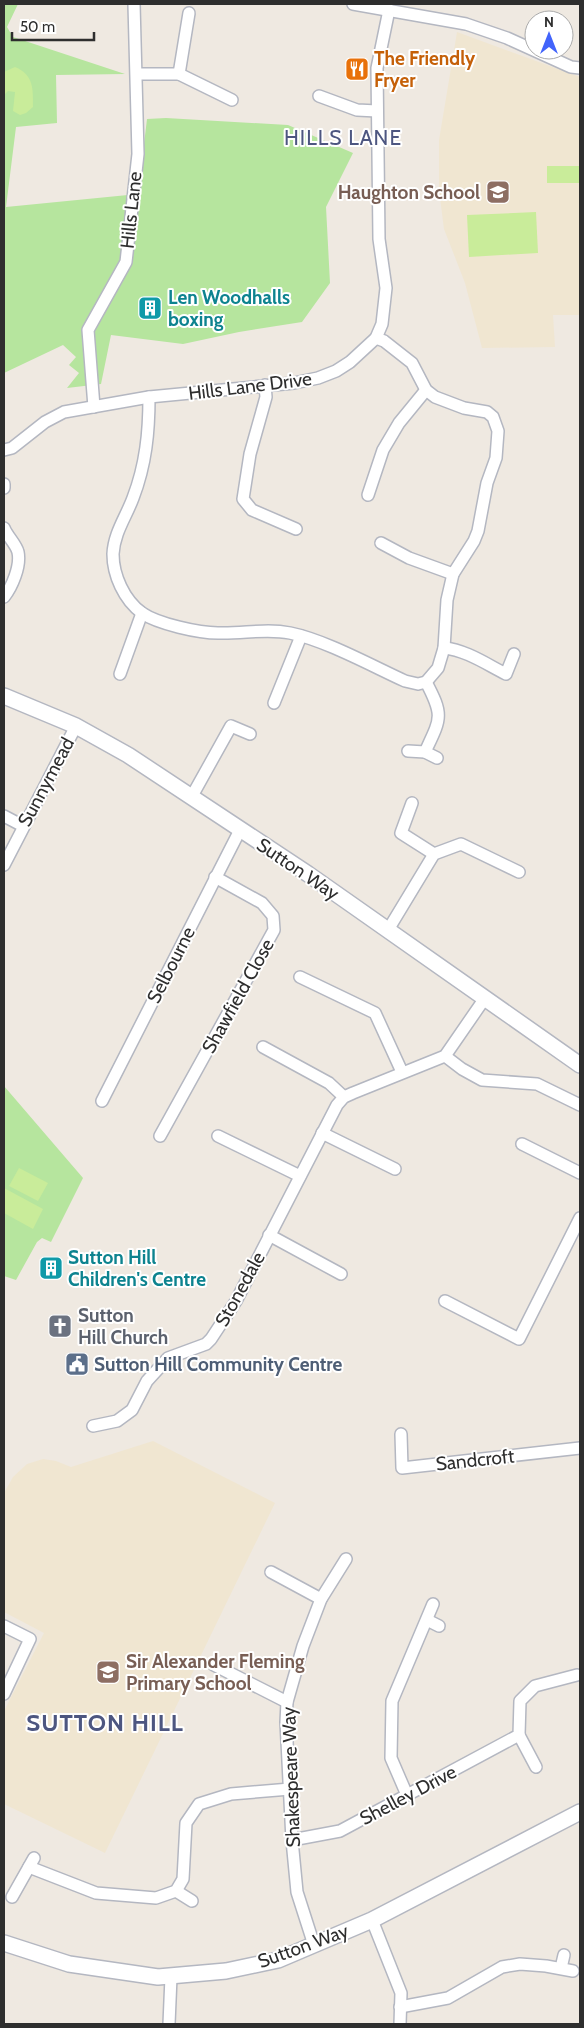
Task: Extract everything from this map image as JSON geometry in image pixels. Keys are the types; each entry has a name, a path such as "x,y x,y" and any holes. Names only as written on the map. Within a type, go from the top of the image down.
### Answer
{"street":[{"name":"Hills Lane","path":"94,407 88,330 126,262 138,154 134,4"},
{"path":"357,4 466,24 507,38 571,67 580,68"},
{"path":"148,397 148,439 142,474 133,500 118,530 113,554 114,571 118,582 124,593 142,613 173,625 207,633 275,631 301,636 405,681 418,684 426,682 438,668 444,648 447,600 453,574 478,531 487,483 496,458 498,431 493,417 487,412 446,403 435,398 426,390 412,363 384,341 376,338 382,324 386,288 379,239 377,68 389,10"},
{"path":"180,74 189,13"},
{"path":"137,74 180,74 232,100"},
{"path":"319,96 357,110 377,111"},
{"name":"Hills Lane Drive","path":"4,450 20,443 45,422 74,409 148,397 318,378 336,371 362,352 376,338"},
{"path":"266,385 266,397 250,454 243,499 252,510 296,529"},
{"path":"368,495 383,450 399,423 426,390"},
{"path":"4,528 18,552 18,564 15,576 4,598"},
{"path":"381,543 409,558 453,574"},
{"path":"120,674 142,613"},
{"path":"274,703 301,636"},
{"path":"444,648 469,656 506,674 514,654"},
{"path":"425,752 438,723 439,713 438,704 426,682"},
{"name":"Sutton Way","path":"4,696 76,726 128,755 192,796 388,930 580,1065"},
{"name":"Sunnymead","path":"4,865 76,726"},
{"path":"192,796 231,726 250,734"},
{"path":"408,750 425,752 437,758"},
{"path":"412,802 401,833 434,854"},
{"path":"4,816 23,826"},
{"name":"Selbourne","path":"102,1101 240,830"},
{"path":"388,930 434,854 461,844 519,872"},
{"name":"Shawfield Close","path":"160,1136 274,930 273,916 262,903 216,877"},
{"path":"300,976 375,1013 402,1072"},
{"path":"262,1047 330,1083 344,1097 445,1056 485,998"},
{"path":"445,1056 462,1069 482,1080 536,1084 580,1105"},
{"name":"Stonedale","path":"93,1426 117,1421 132,1410 147,1381 162,1362 206,1344 211,1339 230,1313 322,1133 337,1105 344,1097"},
{"path":"322,1133 394,1169"},
{"path":"218,1136 300,1176"},
{"path":"522,1144 580,1173"},
{"path":"445,1301 519,1339 575,1241 580,1218"},
{"name":"Stonedale","path":"269,1235 341,1274"},
{"name":"Sandcroft","path":"401,1434 402,1468 580,1448"},
{"name":"Shakespeare Way","path":"314,1945 297,1892 292,1840 286,1722 287,1702 303,1646 321,1599 346,1559"},
{"path":"271,1572 321,1599"},
{"path":"407,1795 391,1758 392,1701 433,1604"},
{"path":"427,1620 439,1626"},
{"path":"4,1626 30,1639 4,1694"},
{"path":"214,1666 287,1702"},
{"path":"536,1767 519,1735 520,1701 535,1686 577,1675"},
{"name":"Shelley Drive","path":"292,1840 340,1831 519,1735"},
{"path":"12,1897 32,1863 96,1893 156,1898 176,1891 183,1879 186,1823 199,1804 231,1794 290,1789"},
{"name":"Sutton Way","path":"4,1943 69,1964 122,1973 171,1976 226,1971 278,1960 372,1920 580,1812"},
{"path":"176,1891 192,1901"},
{"path":"372,1920 401,1993 400,2024"},
{"path":"561,1968 564,1955"},
{"path":"400,2007 448,1998 502,1967 520,1964 561,1968 572,1971"},
{"path":"169,2024 171,1976"}],"shaded area":[{"name":"Haughton School","path":"457,32 524,57 524,60 534,60 580,77 580,315 553,315 555,347 482,348 465,283 444,229 439,190 439,140"},
{"name":"Sir Alexander Fleming Primary School","path":"153,1441 275,1503 105,1853 4,1804 4,1711 44,1633 4,1612 4,1493 13,1477 27,1464 43,1459 56,1461 71,1467"}],"green space":[{"path":"4,4 18,4 7,27 13,37 125,74 56,75 57,123 16,127 6,207 138,194 147,119 166,118 288,125 353,153 326,207 330,283 302,322 239,332 183,344 111,335 101,384 67,388 79,373 69,365 76,357 63,345 4,373"},
{"path":"15,67 26,74 32,89 33,107 20,115 13,111 15,92 8,91 4,95 4,72"},
{"path":"547,166 580,166 580,183 547,183"},
{"path":"536,212 538,253 469,257 467,215"},
{"path":"4,1086 83,1178 51,1242 42,1238 37,1242 16,1280 4,1276"},
{"path":"19,1168 48,1183 38,1201 9,1186"},
{"path":"4,1188 43,1209 33,1229 4,1213"}],"place":[{"name":"The Friendly Fryer","path":"357,69"},
{"name":"Haughton School","path":"498,192"},
{"name":"Len Woodhalls boxing","path":"150,308"},
{"name":"Sutton Hill Children's Centre","path":"51,1268"},
{"name":"Sutton Hill Church","path":"60,1326"},
{"name":"Sutton Hill Community Centre","path":"77,1364"},
{"name":"Sir Alexander Fleming Primary School","path":"108,1672"}],"district":[{"name":"HILLS LANE","path":"343,137"},
{"name":"SUTTON HILL","path":"105,1722"}]}
